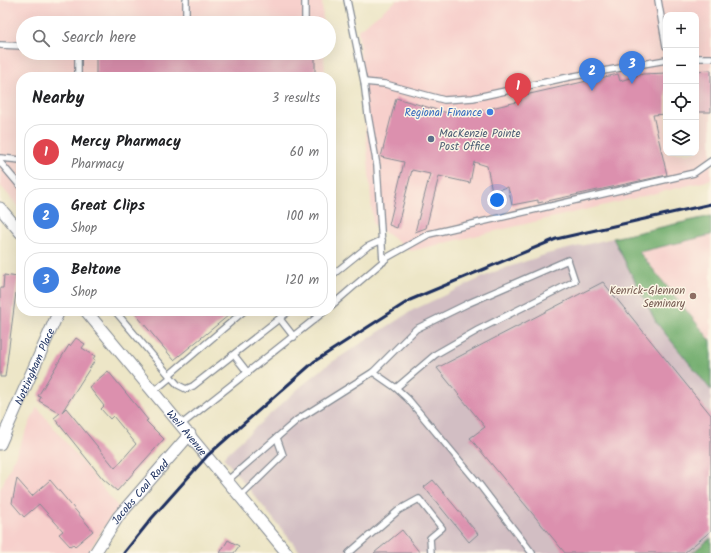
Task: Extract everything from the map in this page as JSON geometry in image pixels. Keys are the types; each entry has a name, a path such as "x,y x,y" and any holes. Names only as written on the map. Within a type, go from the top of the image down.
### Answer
{"street":[{"path":"0,208 16,227"},
{"name":"Nottingham Place","path":"0,444 57,316"},
{"name":"Weil Avenue","path":"90,316 182,424 288,553"},
{"name":"Jacobs Coal Road","path":"95,553 118,517 190,434"}],"lane":[{"path":"186,0 186,16"},
{"path":"305,0 305,16"},
{"path":"347,0 364,82 377,166 383,262"},
{"path":"658,0 663,29"},
{"path":"0,45 16,46"},
{"path":"699,58 711,58"},
{"path":"78,60 78,72"},
{"path":"364,82 385,84 444,100 473,98 569,77 663,61"},
{"path":"0,158 16,160"},
{"path":"336,302 383,262 429,234 694,173 711,160"},
{"path":"0,162 16,181"},
{"path":"336,272 367,247 382,240"},
{"path":"228,480 297,420 373,372 416,328 568,260 575,281 478,330 436,354 396,388"},
{"path":"119,316 178,385 186,389 193,386 283,316"},
{"path":"154,391 238,316"},
{"path":"182,424 319,316"},
{"path":"280,319 294,337"},
{"path":"234,355 248,373"},
{"path":"373,372 396,388 408,399 479,484 532,553"},
{"path":"241,496 283,456 277,438"},
{"path":"349,553 399,510 419,499 442,528 430,538 431,553"}],"shaded area":[{"path":"0,0 322,0 323,16 16,16 16,60 324,60 325,72 16,72 16,204 0,185"},
{"path":"397,0 711,0 711,180 411,251 373,224 358,30"},
{"name":"Kenrick-Glennon Seminary","path":"711,235 711,341 639,252"},
{"path":"613,238 656,322 711,390 711,538 692,553 301,553 223,457 299,388 326,366 413,310 494,272 547,254"},
{"path":"37,407 119,508 109,519 88,553 0,553 0,490"}],"green space":[{"path":"711,216 711,235 639,252 711,341 711,390 656,322 613,238"},
{"path":"711,538 711,553 692,553"}],"building":[{"path":"96,60 315,60 315,72 96,72"},
{"path":"711,70 711,112 699,112 699,71"},
{"path":"663,73 663,114 653,115 667,175 538,203 538,200 512,205 508,187 492,191 487,166 474,162 470,183 439,176 426,228 415,232 430,174 412,170 397,228 389,225 404,162 381,157 396,98 458,116 521,101 521,96 618,74 620,81 643,74"},
{"path":"4,275 16,277 16,292 5,377 0,377 0,288 3,288"},
{"path":"603,282 711,415 711,531 684,553 565,553 470,438 485,427 437,368"},
{"path":"137,316 228,316 174,360"},
{"path":"76,338 85,344 82,348 95,356 93,359 95,360 62,412 66,408 115,468 136,444 113,416 110,419 101,409 104,406 89,387 108,371 148,420 146,421 164,439 117,491 103,479 54,418 60,413 39,401 41,397 38,396 69,345 70,346"},
{"path":"17,479 32,496 50,480 93,531 75,546 73,544 70,546 59,534 63,531 39,504 24,517 12,503"},
{"path":"433,480 478,534 469,542 424,487"},
{"path":"402,530 420,553 374,553"},
{"path":"228,540 239,546 234,553 220,553"}],"railway":[{"path":"124,553 152,518 208,455 315,361 410,300 556,239 711,204"}],"place":[{"name":"Beltone","path":"632,84"},
{"name":"Great Clips","path":"592,91"},
{"name":"Mercy Pharmacy","path":"518,106"},
{"name":"Regional Finance","path":"490,112"},
{"name":"MacKenzie Pointe Post Office","path":"431,139"},
{"name":"Kenrick-Glennon Seminary","path":"693,296"}]}
